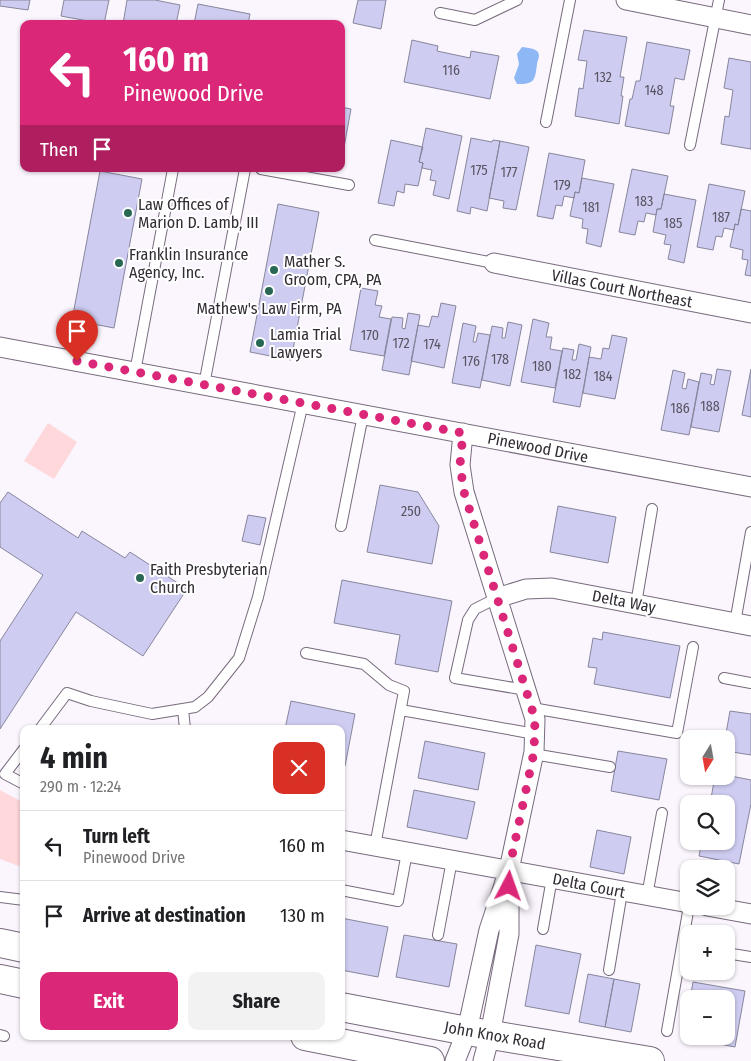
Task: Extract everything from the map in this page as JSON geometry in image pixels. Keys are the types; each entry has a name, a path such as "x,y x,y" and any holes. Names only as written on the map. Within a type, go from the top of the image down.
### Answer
{"main road":[{"path":"0,943 20,947"},
{"path":"0,979 20,983"},
{"name":"John Knox Road","path":"345,1008 478,1033 650,1061"},
{"path":"325,1040 430,1061"}],"street":[{"path":"626,0 717,9 751,25"},
{"name":"Villas Court Northeast","path":"494,263 751,313"},
{"name":"Pinewood Drive","path":"0,347 751,487"},
{"path":"455,1061 478,1033 510,934 509,870 533,754 535,734 535,719 532,708 464,492 460,465 463,433"},
{"name":"Delta Way","path":"496,598 526,590 552,588 743,624"},
{"name":"Delta Court","path":"345,841 680,903"},
{"path":"735,911 751,914"},
{"path":"478,1033 483,1061"}],"lane":[{"path":"440,13 474,20 517,0"},
{"path":"546,122 570,0"},
{"path":"690,145 717,9"},
{"path":"135,372 172,172"},
{"path":"204,385 244,172"},
{"path":"277,172 349,185"},
{"path":"375,240 494,263"},
{"path":"43,725 67,692 91,700 152,714 195,706 208,697 238,658 258,597 303,403"},
{"path":"341,526 363,415"},
{"path":"636,604 652,509"},
{"path":"743,624 751,532"},
{"path":"496,598 475,609 468,620 456,678 526,690"},
{"path":"532,708 677,733 692,647"},
{"path":"306,653 364,664 389,685 404,691 375,846"},
{"path":"724,678 751,683"},
{"path":"183,709 185,725"},
{"path":"401,710 535,734"},
{"path":"20,754 5,774 20,782"},
{"path":"533,754 610,767"},
{"path":"646,896 662,813"},
{"path":"345,891 398,901 407,852"},
{"path":"438,935 452,860"},
{"path":"543,929 552,878"},
{"path":"609,970 622,892"},
{"path":"0,897 20,900"},
{"path":"735,954 751,957"},
{"path":"667,1031 680,973"}],"shaded area":[{"path":"48,423 77,442 54,479 24,461"},
{"path":"0,790 20,801 20,866 0,859"}],"water":[{"path":"522,47 537,51 539,57 533,80 528,83 517,84 514,78 519,64 517,54"}],"building":[{"path":"0,0 30,0 28,10 0,6"},
{"path":"64,0 109,0 105,20 82,20 61,16"},
{"path":"127,0 155,0 180,5 177,20 124,20"},
{"path":"358,0 386,0 381,29 353,23"},
{"path":"198,4 250,14 249,20 195,20"},
{"path":"584,30 627,37 620,77 624,77 619,124 575,116 579,88 583,89 587,61 578,60"},
{"path":"412,40 438,46 437,51 470,58 471,51 499,56 490,99 404,82"},
{"path":"647,42 690,50 684,80 675,78 670,106 674,106 669,134 625,126 630,99 632,99 636,81 640,81"},
{"path":"729,58 751,62 751,149 721,144 725,116 729,117 733,90 724,88"},
{"path":"345,108 351,109 345,142"},
{"path":"426,128 462,136 449,199 433,195 436,181 430,180 432,170 422,168 423,163 419,162"},
{"path":"471,138 492,142 493,140 500,141 487,211 471,207 470,214 457,211"},
{"path":"391,140 423,147 419,162 423,163 418,186 405,184 404,193 397,191 394,206 378,203"},
{"path":"500,141 529,147 516,210 503,208 504,201 489,198"},
{"path":"549,153 585,160 579,193 575,192 574,198 564,196 562,206 556,205 553,219 537,216"},
{"path":"632,169 668,176 661,209 657,209 656,215 646,213 644,222 638,221 635,235 619,232"},
{"path":"100,172 142,179 114,328 72,320"},
{"path":"582,178 614,184 601,247 586,243 588,229 582,228 583,219 570,216 575,192 579,193"},
{"path":"709,184 745,191 738,225 735,224 734,230 724,228 722,237 716,236 713,250 697,247"},
{"path":"664,194 696,200 684,263 668,259 671,245 664,244 666,235 653,232 657,209 661,209"},
{"path":"278,204 319,212 291,360 250,352"},
{"path":"741,209 751,211 751,276 745,275 748,260 742,259 743,250 730,247 735,224 738,225"},
{"path":"361,288 378,291 375,305 382,306 379,317 391,319 384,356 350,350"},
{"path":"441,303 456,306 444,368 411,361 418,325 429,327 432,316 438,317"},
{"path":"408,313 420,315 409,375 382,370 392,317 403,318 402,328 405,329"},
{"path":"533,319 549,323 546,337 552,337 550,349 562,351 555,388 521,382"},
{"path":"508,322 522,325 510,386 482,380 492,326 503,328 502,338 505,338"},
{"path":"463,323 476,326 473,342 476,342 478,333 490,335 480,388 452,383"},
{"path":"612,335 627,338 615,399 583,393 589,357 601,359 603,348 609,349"},
{"path":"579,344 591,347 580,407 553,402 563,348 574,350 572,360 576,360"},
{"path":"717,369 731,371 719,432 691,427 701,373 712,375 710,384 714,385"},
{"path":"751,369 751,417 742,415"},
{"path":"673,370 685,373 682,388 686,389 688,379 699,382 689,435 661,430"},
{"path":"380,485 418,492 439,526 432,564 367,552"},
{"path":"8,492 78,538 82,531 125,558 130,552 187,589 143,656 76,612 0,729 0,641 43,575 0,547 0,503"},
{"path":"558,506 616,517 608,563 550,552"},
{"path":"248,515 266,518 260,545 242,541"},
{"path":"342,580 452,601 438,672 395,664 400,635 334,623"},
{"path":"603,632 680,646 670,698 594,684 597,668 588,667 593,638 602,640"},
{"path":"291,701 355,714 345,766 345,725 286,725"},
{"path":"730,711 751,714 751,755 735,752 735,730 727,730"},
{"path":"425,741 485,753 478,790 418,778"},
{"path":"618,751 667,759 659,800 611,791"},
{"path":"735,777 751,780 751,804 739,864 735,863 735,860 719,860 699,856 700,850 735,850 735,795 712,795 713,785 735,785"},
{"path":"414,790 475,802 467,839 407,827"},
{"path":"597,830 631,837 624,874 590,867"},
{"path":"345,919 388,927 378,977 345,971"},
{"path":"404,935 457,944 449,987 396,977"},
{"path":"536,945 581,954 569,1014 525,1006"},
{"path":"588,974 614,979 605,1027 579,1022"},
{"path":"614,979 640,984 631,1032 605,1027"},
{"path":"693,982 745,991 735,1047 725,1045 735,1045 735,990 692,990"}],"place":[{"name":"Law Offices of Marion D. Lamb, III","path":"128,213"},
{"name":"Franklin Insurance Agency, Inc.","path":"119,263"},
{"name":"Mather S. Groom, CPA, PA","path":"274,270"},
{"name":"Mathew's Law Firm, PA","path":"269,291"},
{"name":"Lamia Trial Lawyers","path":"260,343"},
{"name":"Faith Presbyterian Church","path":"140,578"}],"route":[{"path":"77,361 463,433 460,465 464,492 535,719 534,752 509,870 509,886"}]}
